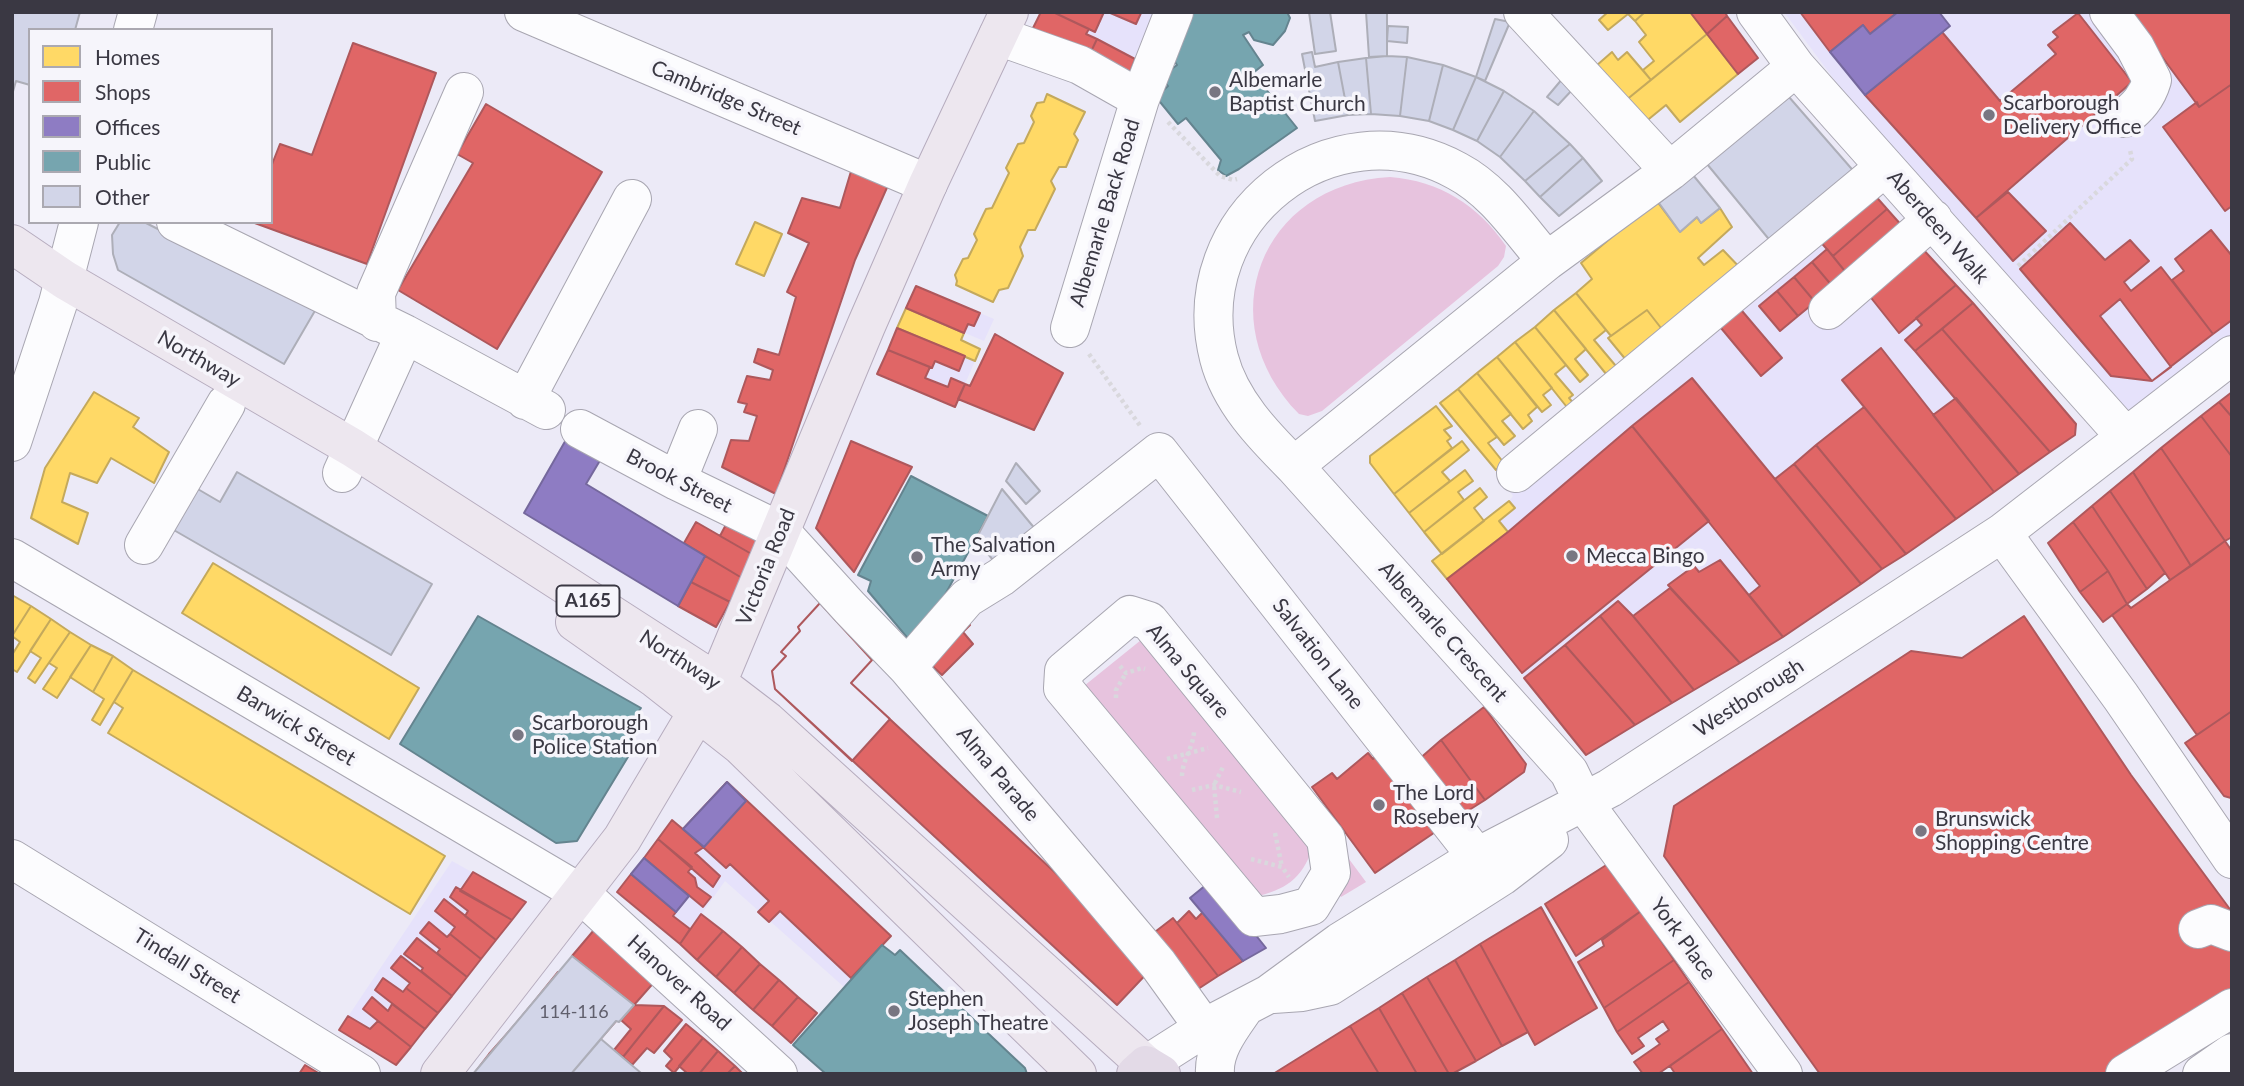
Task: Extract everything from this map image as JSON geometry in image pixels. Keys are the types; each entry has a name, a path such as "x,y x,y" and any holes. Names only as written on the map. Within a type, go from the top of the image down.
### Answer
{"main road":[{"name":"Victoria Road","path":"440,1074 622,839 723,669 928,184 1004,24"},
{"name":"Northway","path":"12,244 61,291 226,404 347,461"},
{"name":"Northway","path":"12,275 61,291 347,461 541,599 707,696 767,721 1148,1071"},
{"name":"Northway","path":"707,696 740,745 1077,1074"}],"street":[{"name":"Cambridge Street","path":"524,12 928,184"},
{"name":"Albemarle Back Road","path":"1070,328 1140,99 1174,12"},
{"path":"1523,12 1670,171"},
{"name":"Aberdeen Walk","path":"1756,12 1796,67 2125,436"},
{"path":"2109,12 2135,47 2152,80 2148,93 2124,118"},
{"name":"Albemarle Back Road","path":"1004,24 1140,99"},
{"path":"1294,466 1546,261 1670,171 1796,67"},
{"path":"347,461 377,321 376,293 464,92"},
{"name":"Albemarle Crescent","path":"1546,261 1496,199 1478,184 1435,161 1412,154 1364,151 1317,163 1284,180 1256,206 1234,236 1223,259 1213,309 1214,334 1227,382 1239,405 1569,772 1584,803"},
{"path":"1516,473 1885,167"},
{"path":"180,224 377,321 536,405 632,199"},
{"path":"1828,310 1933,219"},
{"path":"12,443 61,291 78,224"},
{"name":"Westborough","path":"1148,1071 1203,1028 1257,1000 1340,942 1477,857 1584,803 2002,533 2232,355"},
{"path":"144,545 226,404"},
{"name":"Brook Street","path":"580,429 677,481 780,531"},
{"path":"677,481 698,429"},
{"path":"907,667 967,598 1002,577 1159,452"},
{"name":"Salvation Lane","path":"1159,452 1477,857"},
{"name":"Alma Parade","path":"780,531 907,667 1158,964 1203,1028"},
{"path":"2002,533 2227,842"},
{"name":"Barwick Street","path":"12,558 580,893"},
{"name":"Alma Square","path":"1130,615 1149,621 1326,839 1331,873 1311,906 1281,914 1254,917 1063,688 1064,671 1130,615"},
{"path":"1257,1000 1329,986 1502,876 1560,832 1584,803"},
{"name":"York Place","path":"1584,803 1783,1074"},
{"name":"Tindall Street","path":"12,859 361,1074"},
{"name":"Hanover Road","path":"580,893 778,1074"},
{"path":"1311,906 1340,942"},
{"name":"Westborough","path":"1215,1074 1214,1065 1226,1034 1257,1000"},
{"path":"2124,1074 2232,1008"}],"path":[{"path":"1140,99 1152,106 1220,176 1233,180 1241,177"},
{"path":"1992,289 2133,159 2124,118"},
{"path":"1070,328 1159,452"},
{"path":"1100,641 1126,673"},
{"path":"1116,706 1116,690 1126,673 1142,668 1154,673"},
{"path":"1182,780 1182,770 1195,736 1194,726"},
{"path":"1159,761 1190,754 1202,748 1210,748 1217,753"},
{"path":"1219,825 1214,785 1223,769 1223,760"},
{"path":"1187,788 1195,791 1214,785 1240,791 1245,796"},
{"path":"1270,825 1278,837 1282,867 1311,906"},
{"path":"1244,854 1252,860 1282,867"}],"shaded area":[{"path":"1041,12 1154,12 1135,59 1032,30"},
{"path":"1784,12 2232,12 2232,339 2097,433"},
{"path":"1390,177 1408,179 1441,190 1470,207 1506,246 1504,257 1498,266 1322,411 1308,416 1299,414 1271,377 1257,339 1254,300 1262,263 1280,231 1308,204 1345,185"},
{"path":"1872,192 1973,303 2076,424 2075,435 1773,644 1586,755 1432,561 1509,501 1513,496 1509,490"},
{"path":"916,286 994,319 984,341 906,308"},
{"path":"897,328 975,361 955,407 878,374"},
{"path":"1146,636 1312,849 1297,876 1283,887 1254,897 1079,690"},
{"path":"727,782 891,936 844,987 725,881 680,944 617,892 672,820 684,828"},
{"path":"1349,859 1366,882 1341,897 1337,892"},
{"path":"452,861 526,902 396,1065 339,1030"}],"building: Homes":[{"path":"1608,12 1645,12 1635,21 1628,14 1608,30 1599,20"},
{"path":"1645,12 1690,12 1707,34 1651,80 1643,70 1654,61 1639,42 1646,35 1635,21"},
{"path":"1707,34 1738,74 1680,122 1666,105 1644,123 1625,101"},
{"path":"1612,52 1618,60 1627,52 1651,80 1625,101 1596,66"},
{"path":"1047,94 1085,112 1074,134 1078,140 1066,167 1059,167 1051,181 1055,189 1035,230 1028,230 1020,247 1023,256 1008,288 999,290 993,302 956,285 955,275 977,240 974,234 986,209 992,208 1009,173 1006,168 1018,144 1024,143 1034,122 1031,116 1037,103 1044,102"},
{"path":"1656,200 1680,232 1697,217 1701,223 1720,208 1732,227 1698,258 1704,265 1723,250 1745,273 1668,337 1647,310 1611,336 1576,293 1592,279 1581,263"},
{"path":"755,222 782,234 764,276 736,264"},
{"path":"1576,293 1606,330 1594,340 1621,372 1611,380 1554,310"},
{"path":"906,308 964,333 961,340 980,349 975,361 897,328"},
{"path":"1554,310 1586,349 1575,359 1588,375 1580,382 1535,327"},
{"path":"1647,310 1668,337 1631,366 1608,338"},
{"path":"1535,327 1566,365 1555,374 1573,395 1569,398 1576,406 1570,411 1515,342"},
{"path":"1515,342 1552,388 1543,395 1551,405 1542,412 1497,357"},
{"path":"1497,357 1537,407 1528,415 1532,421 1523,429 1477,373"},
{"path":"1477,373 1511,414 1502,421 1515,436 1504,445 1458,389"},
{"path":"1458,389 1497,437 1488,443 1504,463 1496,470 1440,403"},
{"path":"94,392 139,418 133,427 169,452 154,483 111,458 97,483 70,473 62,502 88,513 78,544 31,518 45,468"},
{"path":"1436,406 1452,426 1444,430 1451,438 1447,441 1452,448 1394,494 1370,463 1370,456"},
{"path":"1462,441 1469,450 1442,472 1450,481 1409,513 1394,494"},
{"path":"1465,470 1473,481 1458,492 1464,500 1424,532 1409,513"},
{"path":"1480,488 1487,497 1474,508 1484,521 1442,554 1424,532"},
{"path":"1509,501 1515,508 1499,521 1508,532 1447,579 1432,561"},
{"path":"213,563 419,688 389,739 182,613"},
{"path":"12,595 31,606 12,636"},
{"path":"31,606 51,619 17,672 12,669 12,655 20,642 12,636"},
{"path":"51,619 70,632 35,683 28,678 41,658 30,651"},
{"path":"70,632 91,645 57,698 43,689 57,668 49,663"},
{"path":"91,645 113,656 93,692 70,677"},
{"path":"113,656 133,670 100,725 92,720 104,699 93,692"},
{"path":"133,670 445,856 410,914 108,733 123,708 114,702"}],"building: Shops":[{"path":"1041,12 1053,12 1089,29 1086,34 1097,39 1088,58 1032,30"},
{"path":"1053,12 1104,12 1095,32"},
{"path":"1108,12 1140,12 1141,13 1136,24"},
{"path":"1690,12 1725,12 1727,16 1707,34"},
{"path":"1800,12 1898,12 1870,34 1863,25 1830,52"},
{"path":"2129,12 2232,12 2232,84 2199,107"},
{"name":"Scarborough Delivery Office","path":"2078,13 2132,82 1976,218 1865,95 1942,32 2000,101 2056,54 2048,45 2058,37 2053,32"},
{"path":"1727,16 1758,58 1738,74 1707,34"},
{"path":"1097,39 1135,59 1128,78 1088,58"},
{"path":"353,43 436,73 367,264 257,224 273,224 273,162 280,144 312,155"},
{"path":"2232,84 2232,206 2225,211 2163,127 2197,102 2199,107"},
{"path":"486,104 602,172 497,349 398,290 473,163 457,154"},
{"path":"852,168 889,183 855,260 776,494 722,467 731,440 749,441 757,416 744,412 747,404 738,402 747,376 770,380 773,370 754,362 758,349 779,355 796,297 787,292 809,243 788,233 802,198 840,208"},
{"path":"1872,192 1887,209 1833,256 1817,238"},
{"path":"2008,192 2046,231 2013,261 1976,218"},
{"path":"1887,209 1903,227 1848,275 1833,256"},
{"path":"2070,223 2105,260 2130,240 2149,261 2124,282 2131,291 2161,267 2213,334 2152,381 2111,376 2020,269"},
{"path":"2211,230 2232,256 2232,320 2213,334 2172,280 2184,271 2175,259"},
{"path":"1920,246 1956,285 1899,333 1868,294"},
{"path":"1827,249 1848,275 1833,287 1812,262"},
{"path":"1812,262 1833,287 1815,302 1794,277"},
{"path":"1794,277 1815,302 1798,316 1777,291"},
{"path":"1956,285 1973,303 1915,351 1905,340 1922,325 1916,318"},
{"path":"916,286 980,313 974,326 968,324 964,333 906,308"},
{"path":"1777,291 1798,316 1780,331 1759,306"},
{"path":"2120,299 2171,367 2152,381 2100,316"},
{"path":"1973,303 2076,424 2075,435 2050,452 1942,329"},
{"path":"1737,305 1782,358 1761,376 1716,322"},
{"path":"897,328 965,356 959,371 935,361 932,368 888,350"},
{"path":"1942,329 2050,452 2019,474 1915,351"},
{"path":"995,334 1063,373 1034,430 958,399 965,384 970,386"},
{"path":"1881,348 1994,492 1956,519 1842,380"},
{"path":"888,350 930,367 925,378 948,387 951,378 965,384 955,407 877,374"},
{"path":"1692,378 1861,584 1783,637 1749,595 1760,586 1632,426"},
{"path":"2232,392 2232,417 2219,402"},
{"path":"1956,398 2019,474 1994,492 1933,415"},
{"path":"2219,402 2232,417 2232,457 2201,416"},
{"path":"1864,407 1956,519 1906,554 1816,445"},
{"path":"2201,416 2232,457 2232,537 2225,541 2161,448"},
{"name":"Mecca Bingo","path":"1632,426 1709,521 1522,673 1447,579 1508,532"},
{"path":"851,441 912,467 854,572 816,528"},
{"path":"1816,445 1906,554 1882,569 1794,464"},
{"path":"2161,448 2225,541 2191,566 2133,472"},
{"path":"1794,464 1882,569 1861,584 1775,479"},
{"path":"2133,472 2191,566 2170,580 2110,491"},
{"path":"2110,491 2165,573 2147,589 2092,506"},
{"path":"2092,506 2147,589 2127,604 2108,571 2073,522"},
{"path":"732,513 767,531 755,556 720,536"},
{"path":"696,522 755,556 742,578 684,543"},
{"path":"2073,522 2108,571 2080,592 2048,543"},
{"path":"2225,541 2232,551 2232,711 2197,735 2112,615 2127,604 2131,608"},
{"path":"705,556 742,578 730,602 691,582"},
{"path":"1720,560 1783,637 1740,663 1668,585 1694,566 1699,572"},
{"path":"2108,571 2127,604 2103,622 2080,592"},
{"path":"691,582 730,602 716,627 678,606"},
{"path":"1670,588 1740,663 1694,690 1633,616"},
{"path":"1618,601 1694,690 1672,703 1600,616"},
{"path":"820,603 872,660 851,683 1153,967 1117,1005 775,689 772,671 786,656 781,652 800,631 798,627"},
{"path":"820,603 872,660 851,683 890,719 852,761 775,689 772,671 786,656 781,652 800,631 798,627"},
{"path":"962,613 970,625 963,632 973,644 942,675 927,661"},
{"path":"1600,616 1672,703 1635,725 1565,645"},
{"name":"Brunswick Shopping Centre","path":"2024,616 2131,775 2232,912 2232,1021 2148,1074 1820,1074 1664,856 1674,806 1911,651 1962,658"},
{"path":"1565,645 1635,725 1586,755 1524,678"},
{"path":"1484,707 1526,764 1524,772 1485,800 1441,740"},
{"path":"2232,711 2231,798 2224,796 2185,743"},
{"path":"1441,740 1485,800 1458,817 1417,761"},
{"name":"The Lord Rosebery","path":"1385,749 1447,824 1375,873 1312,787 1332,773 1337,779 1368,753 1373,759"},
{"path":"727,782 891,936 851,978 780,911 769,922 758,912 769,901 730,864 726,868 683,829"},
{"path":"672,820 704,847 695,853 720,876 713,887 658,839"},
{"path":"658,839 692,867 688,872 695,878 697,887 711,897 703,907 644,858"},
{"path":"1611,862 1641,911 1576,956 1545,904"},
{"path":"473,872 526,902 512,920 460,891"},
{"path":"631,874 676,912 673,916 690,929 680,944 617,892"},
{"path":"456,887 512,920 496,940 465,916 468,911 450,897"},
{"path":"444,899 496,940 481,959 450,934 455,927 435,911"},
{"path":"1541,907 1597,1008 1535,1045 1480,944"},
{"path":"1189,911 1196,919 1203,912 1243,961 1218,976 1177,923"},
{"path":"1641,911 1674,960 1604,1008 1578,962 1604,946 1602,940"},
{"path":"701,914 723,931 697,960 680,944"},
{"path":"1173,918 1218,976 1195,991 1151,935"},
{"path":"429,922 447,937 450,934 481,959 467,977 437,953 440,949 420,933"},
{"path":"594,930 656,980 634,1005 572,956"},
{"path":"723,931 742,947 716,977 697,960"},
{"path":"417,938 467,977 452,996 404,954"},
{"path":"1480,944 1528,1032 1502,1046 1455,960"},
{"path":"742,947 760,964 734,993 716,977"},
{"path":"401,956 452,996 438,1013 406,988 410,983 391,968"},
{"path":"1455,960 1502,1046 1476,1061 1427,977"},
{"path":"1674,960 1689,982 1617,1032 1604,1008"},
{"path":"760,964 779,980 753,1010 734,993"},
{"path":"558,972 616,1021 590,1051 533,1003"},
{"path":"1427,977 1476,1061 1452,1074 1449,1074 1402,993"},
{"path":"383,978 403,992 406,988 438,1013 425,1029 375,990"},
{"path":"779,980 798,997 772,1026 753,1010"},
{"path":"1689,982 1722,1029 1658,1074 1643,1074 1634,1062 1660,1044 1656,1039 1669,1030 1663,1021 1638,1038 1644,1046 1632,1054 1617,1032"},
{"path":"1402,993 1449,1074 1417,1074 1379,1008"},
{"path":"372,997 388,1011 392,1004 425,1029 411,1047 363,1009"},
{"path":"798,997 817,1013 791,1043 772,1026"},
{"path":"533,1003 580,1042 565,1060 518,1021"},
{"path":"634,1005 664,1006 623,1057 614,1050 631,1029 621,1020"},
{"path":"664,1006 682,1020 654,1053 647,1048 632,1065 623,1057"},
{"path":"1379,1008 1417,1074 1379,1074 1350,1026"},
{"path":"348,1016 370,1029 378,1021 411,1047 396,1065 339,1030"},
{"path":"518,1021 565,1060 561,1065 571,1074 551,1074 505,1036"},
{"path":"686,1024 703,1038 674,1073 666,1066 672,1059 664,1051"},
{"path":"1350,1026 1379,1074 1273,1074"},
{"path":"1722,1029 1753,1074 1671,1074 1674,1072 1670,1066"},
{"path":"505,1036 551,1074 513,1074 489,1054"},
{"path":"703,1038 718,1051 699,1074 688,1074 679,1066"},
{"path":"718,1051 735,1066 727,1074 699,1074"},
{"path":"489,1054 513,1074 479,1074 476,1071"},
{"path":"305,1065 320,1074 299,1074"},
{"path":"735,1066 743,1074 727,1074"}],"building: Offices":[{"path":"1898,12 1939,12 1950,26 1865,95 1830,52 1863,25 1870,34"},
{"path":"571,431 605,452 586,484 705,556 678,606 524,513"},
{"path":"727,782 746,801 704,847 683,829"},
{"path":"644,858 689,896 676,912 631,874"},
{"path":"1212,880 1266,948 1243,961 1190,898"}],"building: Public":[{"name":"Albemarle Baptist Church","path":"1194,12 1287,12 1290,18 1285,31 1273,45 1254,40 1249,32 1243,35 1263,65 1253,73 1297,128 1226,176 1218,170 1221,160 1186,118 1178,124 1156,97 1168,86 1161,77 1177,65 1171,56 1187,19"},
{"name":"The Salvation Army","path":"911,476 988,516 916,648 868,591 871,581 858,575"},
{"name":"Scarborough Police Station","path":"478,616 641,708 630,723 636,727 627,743 634,747 577,841 556,843 400,744"},
{"name":"Stephen Joseph Theatre","path":"882,945 895,955 900,950 1025,1068 1027,1074 826,1074 793,1045"}],"building: Other":[{"path":"12,12 80,12 76,28 28,28 28,84 16,81 12,95"},
{"path":"1309,12 1330,12 1336,51 1315,54"},
{"path":"1366,12 1387,12 1387,56 1369,57"},
{"path":"1495,19 1510,22 1485,81 1476,77"},
{"path":"1388,26 1408,27 1407,43 1387,41"},
{"path":"1312,52 1315,67 1338,62 1348,115 1315,121 1302,54"},
{"path":"1407,57 1400,116 1371,114 1366,58"},
{"path":"1407,57 1443,65 1429,121 1400,116"},
{"path":"1366,58 1371,114 1348,115 1338,62"},
{"path":"1443,65 1476,77 1453,130 1429,121"},
{"path":"1476,77 1504,91 1477,141 1453,130"},
{"path":"1563,78 1573,89 1558,105 1547,97"},
{"path":"1504,91 1534,111 1500,157 1477,141"},
{"path":"1789,97 1857,175 1772,243 1707,164"},
{"path":"1534,111 1570,144 1525,181 1500,157"},
{"path":"1570,144 1583,158 1540,197 1525,181"},
{"path":"1583,158 1602,181 1559,216 1540,197"},
{"path":"1693,175 1720,208 1701,223 1697,217 1680,232 1659,203"},
{"path":"119,224 148,224 316,309 284,364 118,270 113,254 112,235"},
{"path":"1016,463 1040,491 1026,504 1006,481"},
{"path":"237,472 432,584 391,655 172,529 196,488 220,502"},
{"path":"1002,489 1036,530 997,565 976,539"},
{"path":"572,956 634,1005 619,1022 616,1021 571,1074 473,1074"},
{"path":"601,1039 641,1073 571,1074"}],"place":[{"name":"Albemarle Baptist Church","path":"1215,92"},
{"name":"Scarborough Delivery Office","path":"1989,115"},
{"name":"Mecca Bingo","path":"1572,556"},
{"name":"The Salvation Army","path":"917,557"},
{"name":"Scarborough Police Station","path":"518,735"},
{"name":"The Lord Rosebery","path":"1379,805"},
{"name":"Brunswick Shopping Centre","path":"1921,831"},
{"name":"Stephen Joseph Theatre","path":"894,1011"}]}
